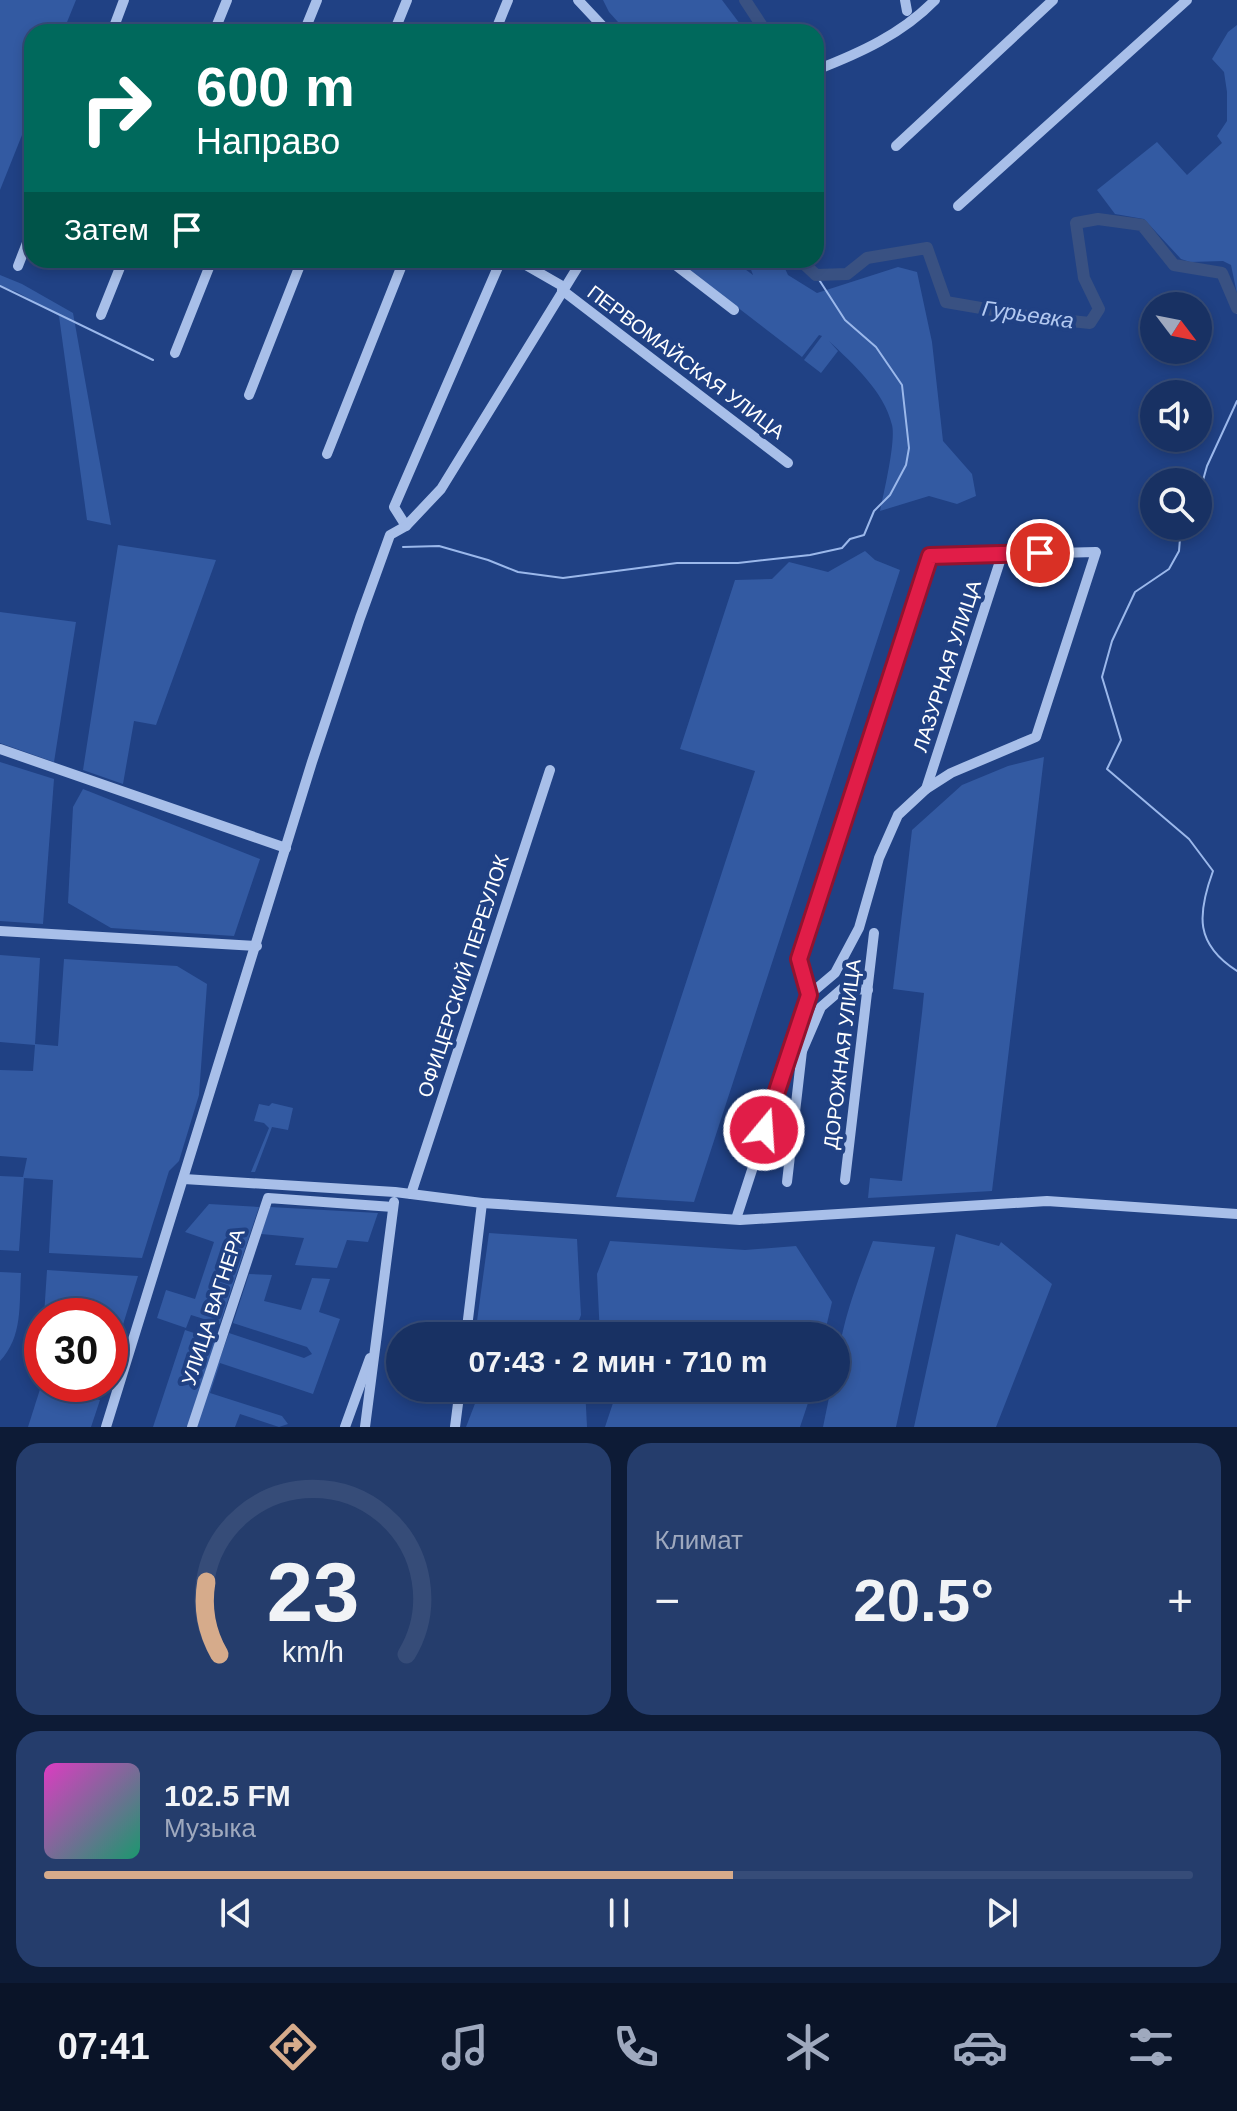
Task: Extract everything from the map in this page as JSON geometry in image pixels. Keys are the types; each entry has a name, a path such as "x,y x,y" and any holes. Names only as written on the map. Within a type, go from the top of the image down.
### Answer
{"street":[{"path":"115,24 124,0"},
{"path":"217,24 227,0"},
{"path":"307,24 317,0"},
{"path":"397,24 407,0"},
{"path":"498,24 508,0"},
{"path":"578,0 598,24"},
{"path":"824,67 847,58 915,20 935,0"},
{"path":"896,146 1053,0"},
{"path":"958,206 1187,0"},
{"path":"18,266 24,251"},
{"path":"101,315 120,268"},
{"path":"175,353 209,268"},
{"path":"249,395 299,268"},
{"path":"327,454 401,268"},
{"path":"406,526 394,507 498,268"},
{"name":"ПЕРВОМАЙСКАЯ УЛИЦА","path":"530,268 563,289 788,463"},
{"path":"106,1427 286,848 390,535 406,526 441,489 577,268"},
{"path":"679,268 734,310"},
{"path":"736,1219 797,1049 809,995 799,959 930,556 1096,552 1036,737 951,773 926,789 898,815 879,858 859,928 835,973 809,995"},
{"name":"ЛАЗУРНАЯ УЛИЦА","path":"926,789 1002,555"},
{"path":"0,749 286,848"},
{"name":"ОФИЦЕРСКИЙ ПЕРЕУЛОК","path":"411,1194 550,770"},
{"path":"0,931 257,946"},
{"name":"ДОРОЖНАЯ УЛИЦА","path":"845,1180 874,933"},
{"path":"787,1182 797,1049 821,1007 843,988 868,990"},
{"path":"184,1179 736,1219 1047,1201 1237,1214"},
{"path":"365,1427 395,1192"},
{"name":"УЛИЦА ВАГНЕРА","path":"192,1427 268,1198 393,1207"},
{"path":"468,1322 482,1203"},
{"path":"345,1427 376,1341"},
{"path":"455,1427 458,1402"}],"shaded area":[{"path":"0,0 76,0 66,24 24,24 24,130 0,190"},
{"path":"603,0 722,0 740,24 620,24"},
{"path":"1237,25 1237,294 1231,265 1223,261 1190,262 1181,259 1144,219 1115,214 1097,190 1157,142 1187,175 1222,143 1217,136 1227,121 1227,92 1224,72 1212,59 1228,32"},
{"path":"898,267 917,272 932,342 943,441 972,474 976,496 957,504 929,496 880,511 893,433 882,401 866,379 829,341 838,351 821,373 804,360 822,336 819,335 802,357 686,268 743,268 753,275 750,268 785,268 788,275 817,293"},
{"path":"0,275 73,313 111,525 87,520 59,316 0,286"},
{"path":"118,545 216,560 156,725 134,721 123,784 83,770"},
{"path":"865,551 875,560 900,570 694,1202 616,1197 755,771 680,749 735,580 772,579 789,562 828,572"},
{"path":"0,612 76,622 54,762 0,743"},
{"path":"1044,757 992,1191 868,1198 870,1178 902,1181 924,993 893,989 912,830 962,785 1008,766"},
{"path":"0,762 54,779 43,924 0,921"},
{"path":"83,789 260,859 234,936 111,928 68,903 73,807"},
{"path":"0,955 40,958 35,1044 58,1046 64,959 177,966 207,984 199,1095 179,1161 169,1171 142,1258 49,1253 53,1180 24,1178 19,1251 0,1250 0,1176 23,1177 27,1158 0,1156 0,1070 33,1071 35,1045 0,1042"},
{"path":"272,1103 293,1108 288,1130 272,1127 255,1172 251,1172 269,1128 264,1123 254,1121 259,1104 269,1106"},
{"path":"209,1204 259,1207 220,1324 191,1315 186,1328 157,1318 166,1290 195,1299 214,1242 185,1232"},
{"path":"270,1207 378,1213 368,1242 347,1240 337,1268 295,1265 304,1238 261,1234"},
{"path":"489,1233 577,1239 581,1315 578,1322 477,1322"},
{"path":"956,1234 999,1246 1001,1242 1052,1284 996,1427 914,1427"},
{"path":"610,1241 745,1250 796,1246 832,1302 827,1322 599,1322 597,1274"},
{"path":"873,1241 935,1247 896,1427 823,1427 828,1402 850,1402 850,1322 846,1322"},
{"path":"47,1270 138,1276 128,1308 128,1298 45,1298"},
{"path":"0,1272 21,1273 16,1331 0,1361"},
{"path":"249,1274 272,1275 264,1301 301,1310 312,1278 330,1279 319,1312 340,1319 313,1394 220,1363 210,1393 282,1416 288,1424 279,1427 240,1414 235,1427 153,1427 185,1330 215,1340 216,1337 219,1361 229,1333 304,1358 312,1354 307,1347 233,1323"},
{"path":"36,1402 99,1402 91,1427 28,1427"},
{"path":"476,1402 586,1402 587,1427 466,1427"},
{"path":"613,1402 808,1402 800,1427 605,1427"}],"waterway":[{"name":"Гурьевка","path":"745,0 761,24"},
{"name":"Гурьевка","path":"809,268 816,275 847,274 867,258 927,248 946,302 1090,323 1099,309 1084,278 1076,223 1098,219 1142,225 1174,265 1222,273 1237,308"},
{"path":"403,547 439,546 518,572 563,578 677,563 738,563 810,555 842,548 850,539 864,535 874,511 890,495 906,465 909,448 902,385 876,347 845,320 816,275"},
{"path":"0,286 153,360"},
{"name":"Гурьевка","path":"1235,308 1237,313"},
{"path":"1206,468 1237,401"},
{"path":"1180,540 1179,551 1169,569 1135,592 1112,641 1102,677 1121,740 1107,769 1189,839 1213,871 1204,901 1203,927 1213,950 1237,971"}],"route":[{"path":"764,1130 809,995 799,959 930,556 1040,553"}]}
